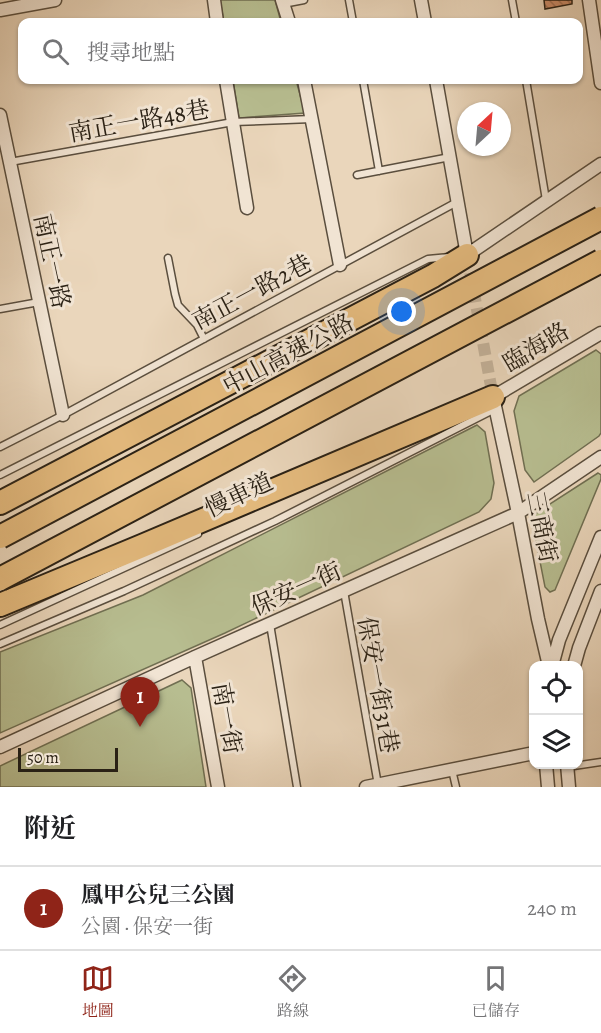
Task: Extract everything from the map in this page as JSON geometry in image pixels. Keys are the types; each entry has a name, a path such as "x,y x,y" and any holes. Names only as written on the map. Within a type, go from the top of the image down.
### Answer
{"highway":[{"name":"中山高速公路","path":"0,537 601,218"},
{"path":"0,503 433,276 467,255"},
{"path":"0,579 601,261"},
{"path":"0,605 494,403"}],"street":[{"path":"0,10 55,0"},
{"path":"214,0 217,18"},
{"path":"421,0 424,18"},
{"path":"589,0 601,83"},
{"path":"283,2 288,18"},
{"path":"227,84 247,208"},
{"path":"305,84 340,265"},
{"path":"437,84 467,255 601,164"},
{"name":"南正一路","path":"0,115 63,415"},
{"name":"臨海路","path":"494,403 601,333"},
{"name":"三商街","path":"494,403 538,619 550,661"},
{"name":"保安一街","path":"0,747 518,513 601,457"},
{"path":"553,661 601,537"},
{"path":"575,661 601,591"},
{"name":"南一街","path":"195,657 218,787"},
{"path":"374,786 529,754"},
{"path":"546,769 548,787"},
{"path":"567,769 569,787"}],"lane":[{"path":"283,2 304,0"},
{"path":"349,0 352,18"},
{"path":"512,0 515,18"},
{"path":"364,84 379,171"},
{"path":"527,84 546,201"},
{"name":"南正一路48巷","path":"10,162 233,122 312,118"},
{"path":"357,175 450,158"},
{"name":"南正一路2巷","path":"0,447 458,202"},
{"path":"0,475 428,259 467,255"},
{"path":"168,258 178,305 197,325 204,339"},
{"path":"0,309 39,302"},
{"path":"0,644 124,591 253,531 494,403"},
{"name":"慢車道","path":"301,486 494,403"},
{"name":"慢車道","path":"0,625 204,532"},
{"name":"保安一街31巷","path":"344,591 374,786"},
{"path":"270,624 297,787"},
{"path":"583,764 601,762"},
{"path":"452,770 456,787"}],"green space":[{"path":"220,0 275,0 280,18 223,18"},
{"path":"234,84 297,84 305,113 239,118"},
{"path":"596,350 601,354 601,433 534,482 525,470 514,411 519,396"},
{"path":"477,425 485,432 494,483 491,499 479,512 225,633 0,733 0,652 143,595"},
{"path":"598,473 601,479 555,590 550,592 545,587 533,526 534,515"},
{"path":"182,680 191,688 206,787 0,787 0,766"}],"building":[{"path":"544,0 572,0 572,4 545,9"}],"tunnel":[{"path":"467,255 493,397"}],"place":[{"name":"鳳甲公兒三公園","path":"140,727"}]}
